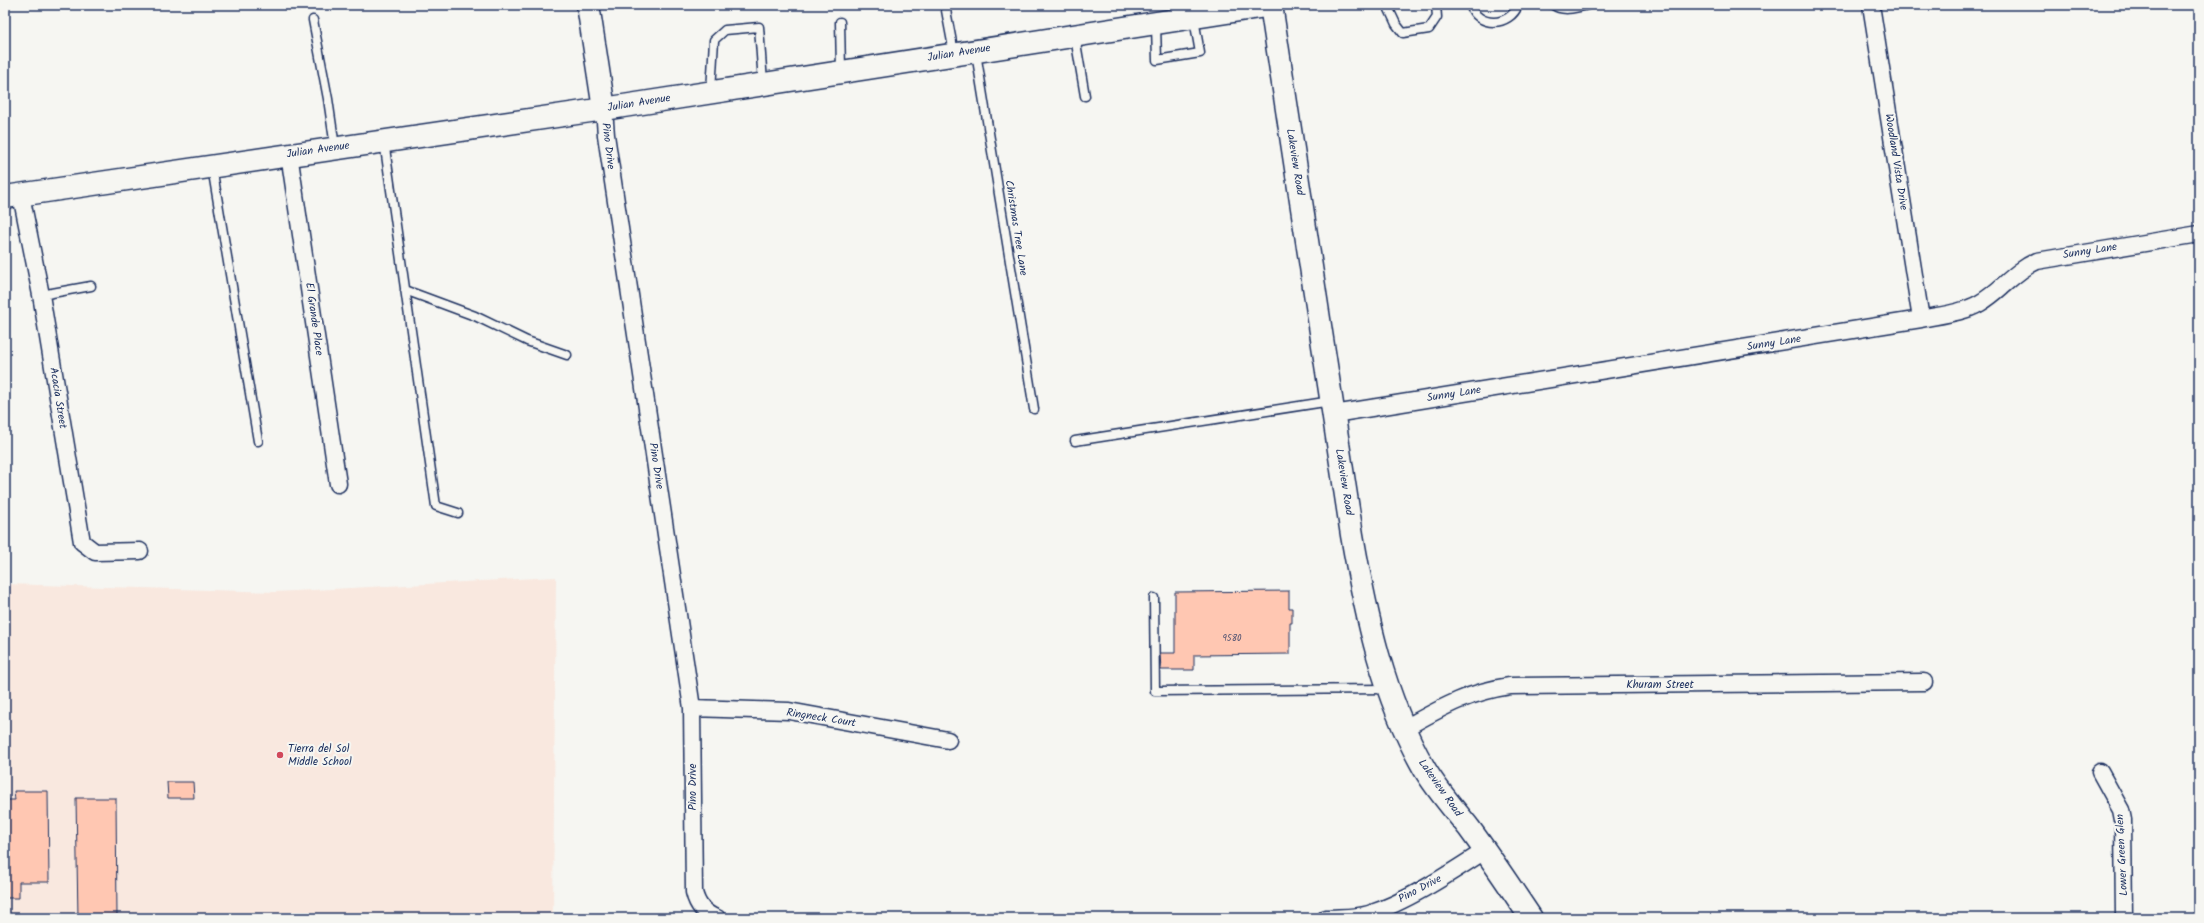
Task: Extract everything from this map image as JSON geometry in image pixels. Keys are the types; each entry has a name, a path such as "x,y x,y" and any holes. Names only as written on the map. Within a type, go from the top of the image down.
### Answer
{"main road":[{"name":"Pino Drive","path":"588,5 604,109"},
{"name":"Julian Avenue","path":"13,196 289,154 604,109 710,91 1271,5"},
{"name":"Lakeview Road","path":"1271,5 1367,618 1388,689 1424,768 1486,850 1531,918"}],"street":[{"name":"Woodland Vista Drive","path":"1871,5 1921,319"},
{"name":"Pino Drive","path":"604,109 606,135 692,708 694,892 695,899 704,911 717,918"},
{"name":"El Grande Place","path":"289,154 338,484"},
{"name":"Acacia Street","path":"13,196 41,295 82,542 95,552 140,551"},
{"name":"Sunny Lane","path":"1333,407 1921,319 1966,309 1980,304 1995,293 2020,270 2037,261 2199,234"},
{"name":"Khuram Street","path":"1405,728 1463,697 1478,692 1510,686 1924,682"},
{"name":"Ringneck Court","path":"692,708 789,711 948,740"},
{"name":"Lower Green Glen","path":"2100,772 2121,810 2123,820 2124,918"},
{"name":"Pino Drive","path":"1326,918 1369,916 1454,871 1486,850"}],"lane":[{"path":"945,5 954,53"},
{"path":"1387,5 1396,24 1403,33 1429,29 1437,17 1436,5"},
{"path":"1470,5 1475,14 1480,18 1493,22 1508,18 1518,5"},
{"path":"1553,5 1557,8 1571,9 1588,5"},
{"path":"1156,22 1157,60 1200,53 1194,16"},
{"path":"313,20 335,148"},
{"path":"840,22 841,71"},
{"path":"710,91 714,40 725,30 759,27 763,83"},
{"path":"1075,35 1085,96"},
{"name":"Christmas Tree Lane","path":"976,50 1034,409"},
{"path":"384,141 436,506 458,514"},
{"path":"212,166 258,441"},
{"path":"41,295 91,286"},
{"path":"405,290 475,316 527,341 567,355"},
{"path":"1075,441 1333,407"},
{"path":"1154,598 1155,691 1388,689"}],"shaded area":[{"name":"Tierra del Sol Middle School","path":"556,577 553,918 5,918 5,584 275,592"}],"building":[{"path":"1289,591 1289,608 1292,608 1292,623 1290,623 1290,654 1194,655 1194,670 1161,670 1160,653 1175,653 1175,592"},
{"path":"167,782 193,782 194,798 168,798"},
{"path":"14,791 48,791 49,882 19,882 19,898 5,898 5,800 15,800"},
{"path":"76,798 116,798 117,918 78,918"}],"place":[{"name":"Tierra del Sol Middle School","path":"280,755"}]}
